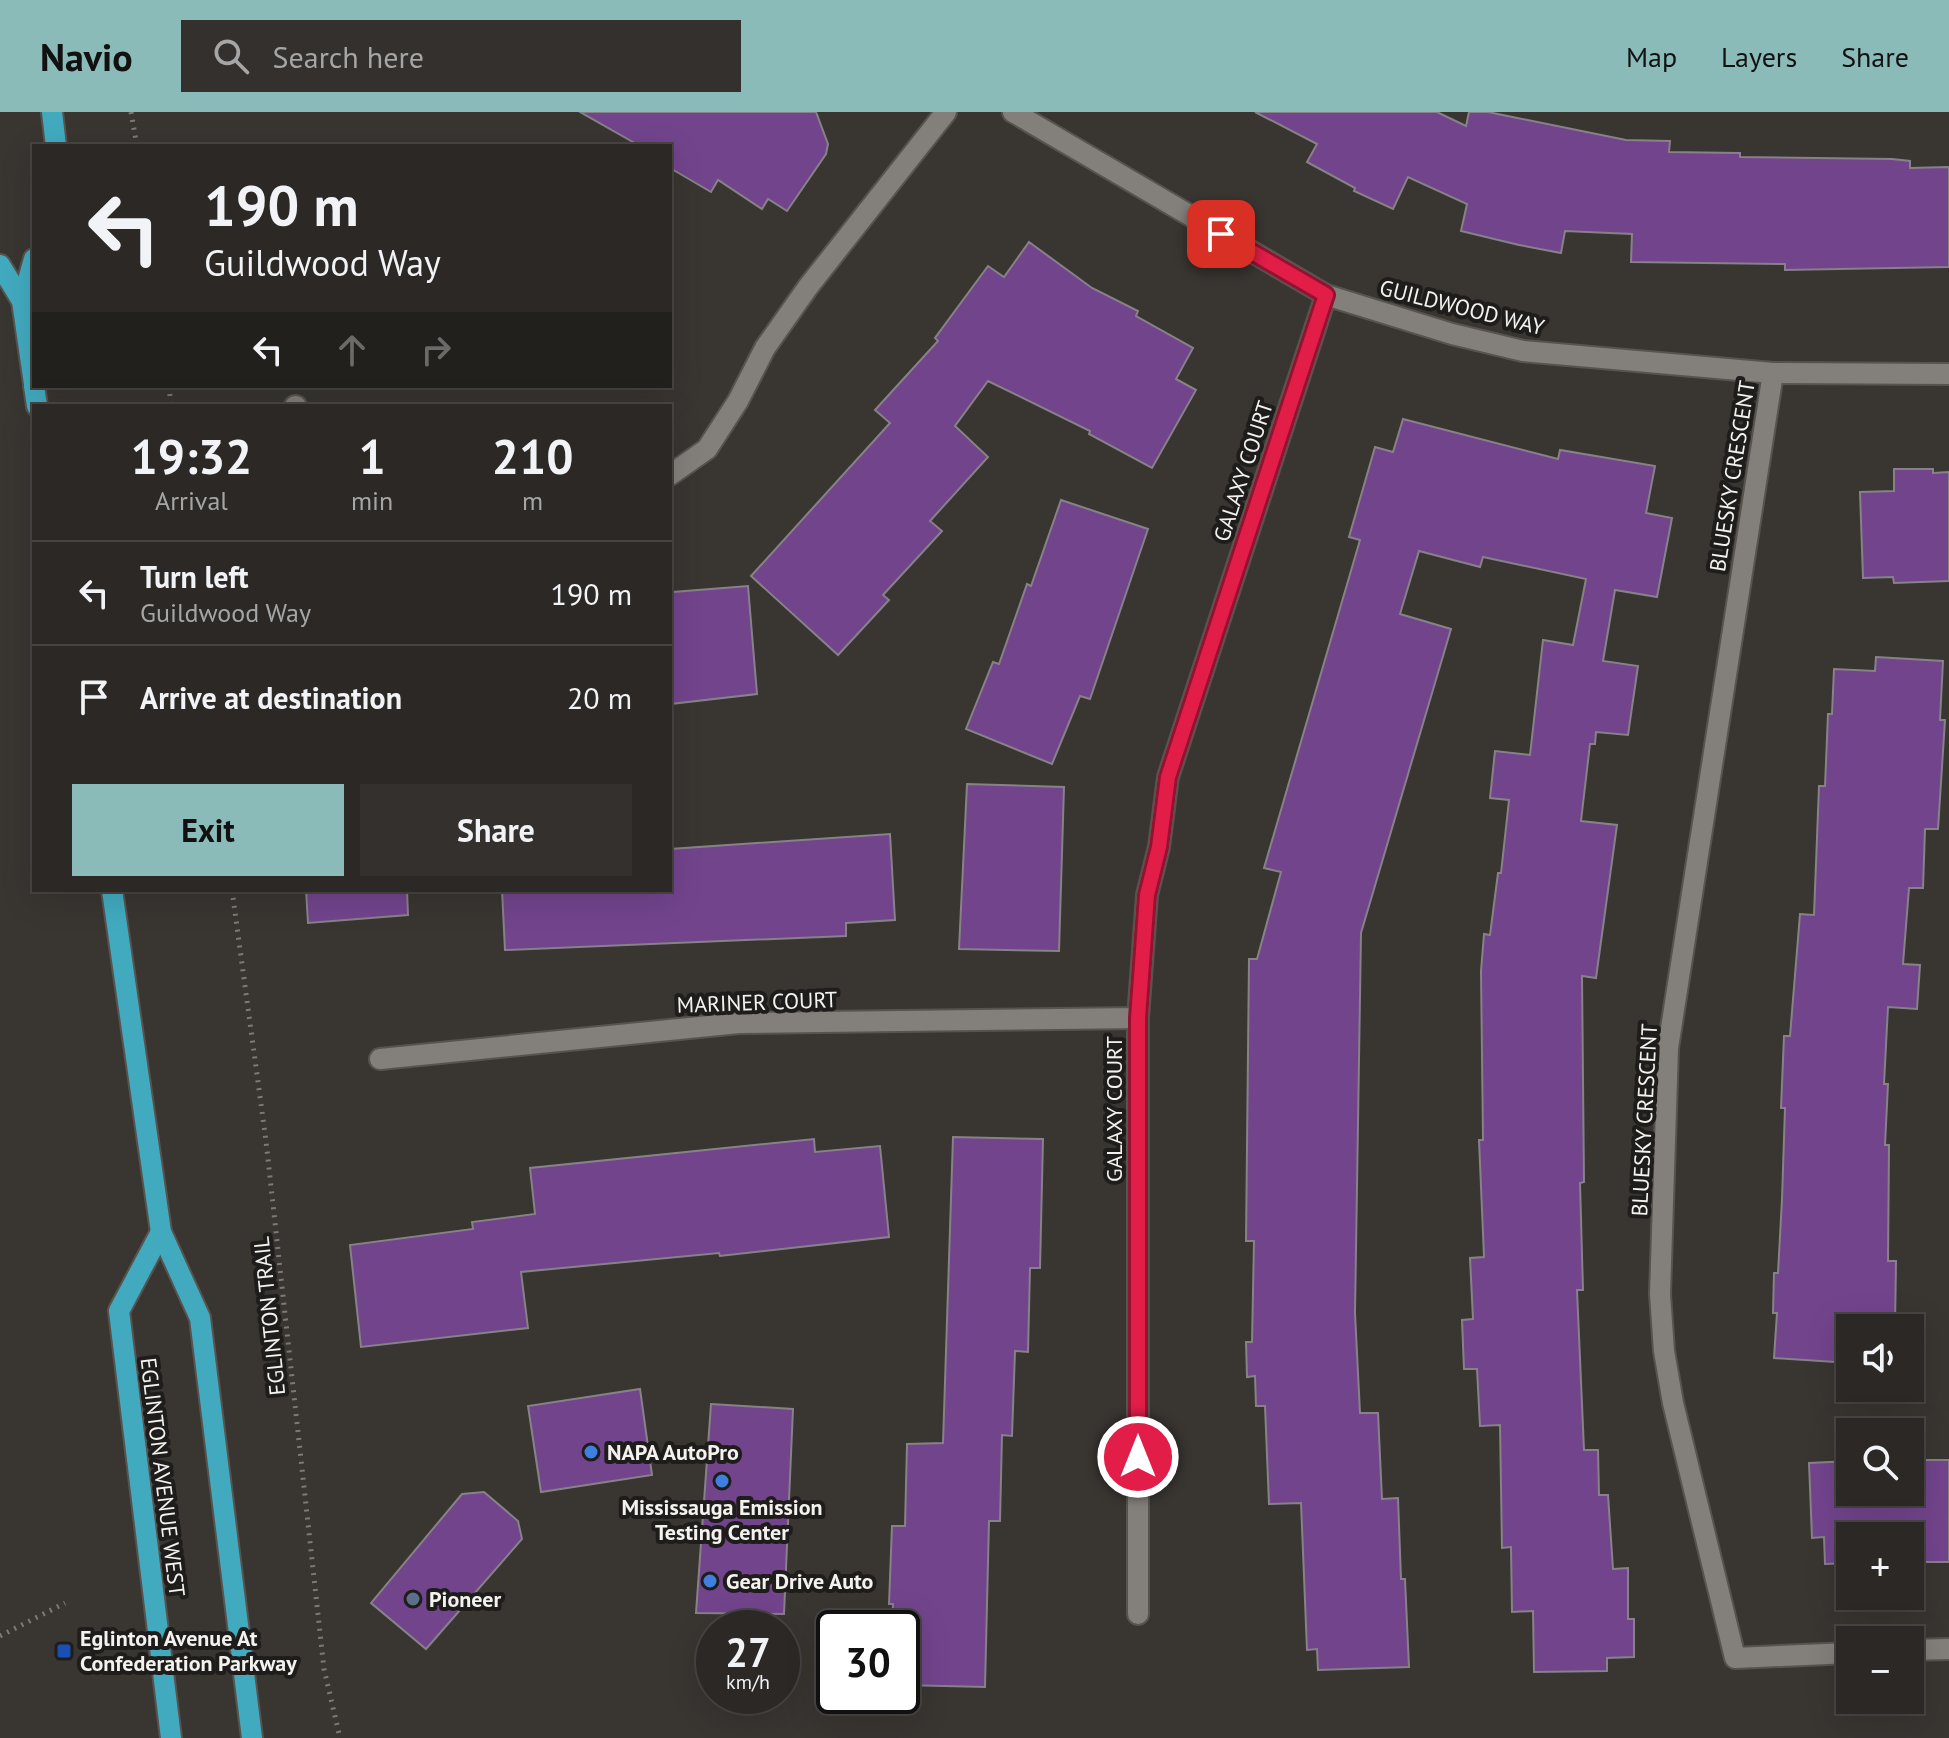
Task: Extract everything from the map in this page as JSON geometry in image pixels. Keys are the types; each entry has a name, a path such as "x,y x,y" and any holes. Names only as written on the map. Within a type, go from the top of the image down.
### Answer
{"main road":[{"path":"52,112 56,144"},
{"path":"0,265 22,301 32,371"},
{"path":"22,301 32,266"},
{"path":"112,892 161,1232 200,1318 252,1738"},
{"name":"EGLINTON AVENUE WEST","path":"161,1232 119,1311 171,1738"}],"street":[{"path":"672,474 707,449 738,401 765,348 808,287 946,112"},
{"name":"GUILDWOOD WAY","path":"1013,112 1326,295 1452,334 1523,351 1773,373 1949,374"},
{"name":"GALAXY COURT","path":"1138,1614 1138,1018 1147,895 1159,847 1168,777 1326,295"},
{"name":"BLUESKY CRESCENT","path":"1773,373 1668,1048 1660,1294 1664,1351 1673,1403 1735,1658 1836,1654"},
{"name":"MARINER COURT","path":"380,1059 739,1023 1138,1018"},
{"path":"1924,1650 1949,1649"}],"path":[{"path":"131,112 137,144"},
{"name":"EGLINTON TRAIL","path":"232,892 266,1141 324,1669 340,1738"},
{"path":"0,1636 65,1603"}],"building":[{"path":"580,112 816,112 828,144 826,154 787,211 768,199 762,209 718,180 711,192 672,169 672,144 636,144"},
{"path":"1255,112 1437,112 1466,126 1469,112 1488,112 1626,140 1670,141 1669,152 1740,153 1740,157 1892,159 1910,161 1910,168 1949,167 1949,267 1785,270 1785,264 1631,262 1632,234 1565,231 1561,253 1519,245 1461,231 1467,204 1408,177 1393,209 1354,191 1355,188 1307,162 1317,144"},
{"path":"1029,242 1092,288 1138,311 1136,316 1193,348 1176,379 1196,390 1152,468 1089,434 1090,431 988,381 955,426 988,457 930,521 942,531 883,595 889,600 838,655 751,576 890,423 875,410 938,341 935,338 988,266 1004,277"},
{"path":"1403,419 1558,459 1560,450 1655,466 1646,513 1672,518 1657,597 1615,590 1603,661 1638,666 1628,735 1596,732 1595,744 1590,744 1581,821 1617,825 1596,978 1582,976 1584,1182 1580,1183 1583,1290 1577,1290 1584,1450 1598,1450 1599,1495 1608,1495 1613,1569 1628,1568 1628,1619 1634,1619 1634,1657 1607,1658 1607,1671 1534,1672 1533,1611 1512,1612 1511,1547 1502,1548 1500,1425 1480,1426 1477,1369 1464,1369 1462,1320 1473,1319 1470,1258 1484,1257 1479,1140 1483,1140 1481,971 1484,934 1490,935 1498,873 1501,873 1509,800 1490,798 1495,751 1530,755 1543,640 1573,645 1586,579 1483,557 1480,567 1419,551 1400,614 1451,629 1361,933 1355,1313 1360,1413 1378,1413 1382,1499 1398,1498 1409,1667 1318,1670 1317,1649 1307,1650 1301,1503 1269,1504 1265,1406 1256,1406 1255,1376 1247,1377 1246,1342 1252,1342 1254,1241 1246,1241 1249,959 1257,959 1281,872 1264,868 1360,540 1349,537 1375,447 1393,452"},
{"path":"1894,469 1949,472 1949,581 1894,583 1893,577 1863,578 1860,492 1894,491"},
{"path":"1061,500 1148,529 1090,699 1080,696 1052,764 966,729 993,662 999,664"},
{"path":"748,586 757,694 672,704 673,592"},
{"path":"1876,657 1943,661 1940,720 1945,720 1938,829 1925,829 1923,888 1909,888 1903,964 1920,965 1917,1009 1888,1007 1885,1145 1889,1145 1888,1261 1896,1261 1895,1314 1836,1314 1836,1362 1774,1358 1777,1313 1773,1313 1774,1273 1778,1273 1785,1108 1781,1108 1784,1036 1790,1036 1800,914 1814,915 1819,786 1825,786 1828,714 1832,714 1834,669 1875,671"},
{"path":"967,784 1064,787 1059,951 959,949"},
{"path":"890,834 895,920 846,923 846,936 505,950 502,892 672,892 672,849"},
{"path":"306,892 407,892 408,915 308,923"},
{"path":"953,1137 1043,1139 1040,1268 1030,1268 1028,1352 1015,1351 1012,1436 1002,1435 1000,1521 989,1521 985,1687 920,1685 920,1610 893,1610 893,1604 889,1604 892,1526 905,1526 907,1444 943,1443"},
{"path":"814,1139 815,1152 880,1146 889,1237 720,1256 719,1253 521,1272 528,1328 361,1347 350,1245 473,1229 472,1222 535,1214 530,1168"},
{"path":"640,1389 652,1475 541,1492 528,1406"},
{"path":"711,1404 793,1409 784,1610 696,1610"},
{"path":"1924,1460 1949,1460 1949,1562 1924,1562 1924,1522 1836,1522 1836,1564 1825,1564 1824,1537 1812,1538 1809,1463 1836,1462 1836,1506 1924,1506"},
{"path":"484,1492 518,1521 522,1539 426,1649 371,1603 462,1494"}],"place":[{"name":"NAPA AutoPro","path":"591,1452"},
{"name":"Mississauga Emission Testing Center","path":"722,1481"},
{"name":"Gear Drive Auto","path":"710,1581"},
{"name":"Pioneer","path":"413,1599"},
{"name":"Eglinton Avenue At Confederation Parkway","path":"64,1651"}],"route":[{"path":"1138,1457 1138,1018 1147,895 1159,847 1168,777 1326,295 1221,234"}]}
